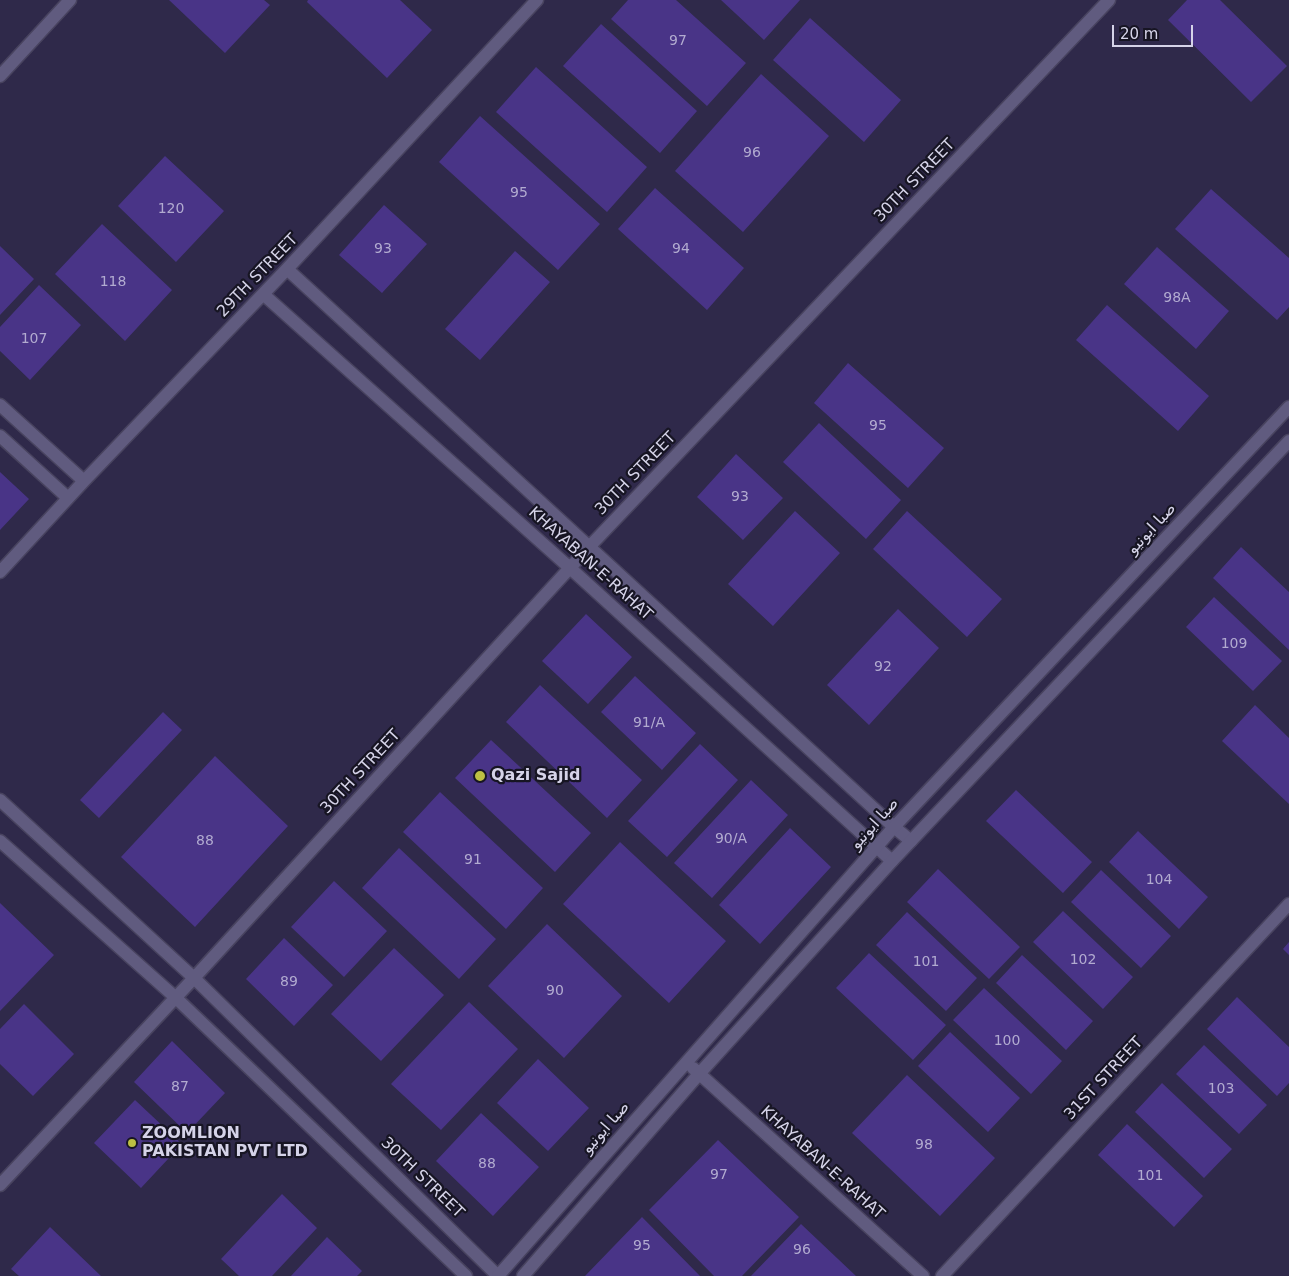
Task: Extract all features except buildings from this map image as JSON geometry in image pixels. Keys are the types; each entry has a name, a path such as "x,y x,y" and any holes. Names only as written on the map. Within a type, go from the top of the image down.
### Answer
{"street":[{"path":"0,76 70,0"},
{"name":"29TH STREET","path":"0,572 84,481 287,270 537,0"},
{"name":"30TH STREET","path":"0,1185 194,978 590,546 1108,0"},
{"name":"KHAYABAN-E-RAHAT","path":"287,270 590,546 894,827 912,841"},
{"name":"KHAYABAN-E-RAHAT","path":"263,294 570,568 892,861"},
{"path":"0,404 84,481"},
{"name":"صبا ایونیو","path":"498,1276 875,847 1289,407"},
{"path":"0,436 68,498"},
{"path":"523,1276 699,1074 892,861 1289,441"},
{"name":"30TH STREET","path":"0,800 194,978 498,1276"},
{"path":"0,841 175,997 466,1276"},
{"name":"31ST STREET","path":"942,1276 1289,904"},
{"name":"KHAYABAN-E-RAHAT","path":"686,1061 923,1276"}],"place":[{"name":"Qazi Sajid","path":"480,776"},
{"name":"ZOOMLION PAKISTAN PVT LTD","path":"132,1143"}]}
